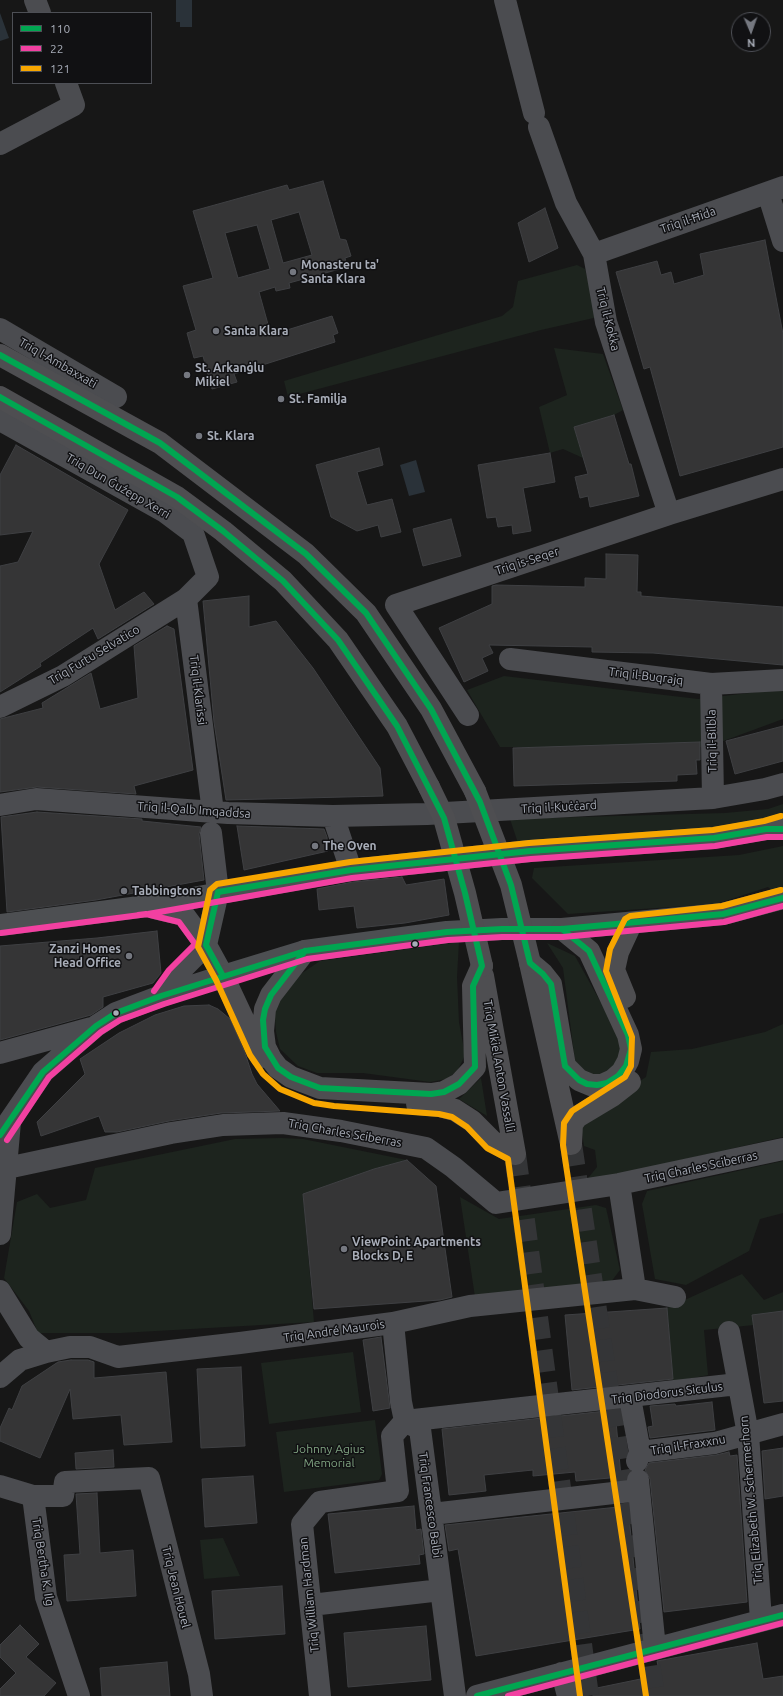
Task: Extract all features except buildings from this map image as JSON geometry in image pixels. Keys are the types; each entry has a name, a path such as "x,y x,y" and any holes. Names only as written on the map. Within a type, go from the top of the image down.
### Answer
{"highway":[{"path":"0,355 160,443 306,554 366,613 430,709 475,791 511,885 571,1144 572,1124 577,1117 612,1096 631,1082 639,1068 640,1036 614,970 618,952 631,924"},
{"name":"Triq Mikiel Anton Vassalli","path":"0,397 171,504 223,531 283,581 338,640 397,726 444,818 465,893 482,966 515,1154 492,1141 472,1121 455,1110 440,1106 335,1098 316,1095 284,1082 268,1068 257,1051 224,976"},
{"path":"530,963 543,974 551,984 565,1066 569,1072 579,1080 591,1085 607,1083 618,1076 628,1061 631,1049 628,1035 589,951 562,929"},
{"path":"305,951 271,995 265,1008 263,1032 265,1047 271,1059 278,1068 291,1077 320,1088 431,1094 444,1092 459,1084 475,1067 473,986 482,966"}],"main road":[{"path":"0,925 146,906 218,892 350,870 530,851 714,838 777,827"},
{"path":"206,945 218,892"},
{"path":"146,906 184,916 206,945 224,976 305,951 447,932 502,929 562,929 631,924 723,914 783,898"}],"street":[{"path":"35,0 40,12"},
{"name":"Triq il-Kokka","path":"505,0 537,120 566,203 594,254 606,322 669,514"},
{"path":"0,144 74,105 66,84"},
{"path":"775,190 783,241"},
{"name":"Triq il-Ħida","path":"594,254 775,190"},
{"name":"Triq l-Ambaxxati","path":"0,329 116,397"},
{"name":"Triq Dun Ǵuźepp Xerri","path":"0,420 171,504 193,533 208,577 186,599"},
{"name":"Triq is-Seqer","path":"468,714 396,605 669,514 783,479"},
{"name":"Triq Furtu Selvatico","path":"0,707 63,676 186,599"},
{"name":"Triq il-Klarissi","path":"186,599 212,822 218,892"},
{"name":"Triq il-Buqrajq","path":"510,659 711,684 783,680"},
{"name":"Triq il-Bilbla","path":"711,684 713,798"},
{"name":"Triq il-Kuċċard","path":"333,816 426,814 713,798 765,789 783,784"},
{"name":"Triq il-Qalb Imqaddsa","path":"0,805 36,799 212,822 333,816"},
{"path":"333,816 350,870"},
{"path":"161,996 176,976 206,945"},
{"path":"0,1234 7,1168 5,1129 43,1072 96,1026 116,1013 161,996 224,976"},
{"path":"0,1053 96,1026"},
{"name":"Triq Charles Sciberras","path":"7,1168 171,1133 223,1125 283,1123 341,1131 426,1148 453,1167 496,1203 619,1184 783,1149"},
{"path":"619,1184 635,1289"},
{"name":"Triq André Maurois","path":"0,1378 20,1360 46,1352 70,1347 90,1347 118,1357 240,1343 393,1322 470,1306 635,1289 675,1297"},
{"path":"0,1291 28,1338 46,1352"},
{"path":"393,1322 401,1402 405,1421"},
{"name":"Triq Elizabeth W. Schermerhorn","path":"730,1332 748,1434 761,1620"},
{"name":"Triq Diodorus Siculus","path":"405,1421 630,1398 738,1384"},
{"path":"630,1398 639,1471 655,1648"},
{"name":"Triq Francesco Balbi","path":"405,1421 420,1429 456,1696"},
{"name":"Triq William Hardman","path":"322,1691 302,1524 320,1502 398,1492 392,1436 405,1421"},
{"name":"Triq il-Fraxxnu","path":"432,1514 639,1471 715,1443 783,1424"},
{"name":"Triq Jean Houel","path":"33,1496 63,1496 65,1482 149,1478 199,1674 202,1696"},
{"path":"0,1486 33,1496"},
{"name":"Triq Bertha K. Ilg","path":"33,1496 46,1597 79,1696"},
{"path":"311,1605 441,1590"},
{"path":"477,1696 783,1615"},
{"path":"562,1673 568,1696"}],"green space":[{"path":"577,265 585,269 598,317 541,330 288,397 284,381 502,316 513,307 518,281"},
{"path":"554,348 603,354 623,410 614,415 574,427 583,458 563,449 550,453 539,407 567,395"},
{"path":"504,676 698,699 783,689 783,719 707,747 500,747 467,690"},
{"path":"783,804 783,817 769,822 519,846 510,819 725,813 768,809"},
{"path":"783,846 783,892 776,894 768,887 716,904 568,914 532,878 534,868 739,855"},
{"path":"459,942 457,977 459,1022 465,1055 458,1070 447,1079 430,1082 363,1073 317,1073 298,1066 280,1049 276,1032 274,1005 289,982 320,961"},
{"path":"547,943 575,956 621,1039 623,1057 612,1070 596,1077 583,1070 575,1061 563,968"},
{"path":"783,1024 783,1137 585,1182 597,1167 595,1150 584,1146 580,1120 646,1077 651,1052 692,1049 765,1032"},
{"path":"481,1078 487,1116 459,1099"},
{"path":"235,1139 303,1139 407,1160 374,1169 303,1194 314,1322 121,1333 38,1333 29,1311 4,1278 17,1202 37,1194 50,1208 86,1200 95,1168"},
{"path":"783,1161 783,1213 760,1219 749,1251 686,1285 655,1279 642,1204 647,1191"},
{"path":"460,1197 499,1219 596,1205 606,1208 620,1270 611,1282 475,1297"},
{"path":"742,1274 764,1300 783,1292 783,1311 754,1325 704,1330 708,1375 673,1382 667,1308"},
{"path":"353,1352 361,1412 269,1424 261,1363"},
{"name":"Johnny Agius Memorial","path":"375,1420 382,1474 379,1480 284,1492 276,1432"},
{"path":"223,1538 240,1576 204,1579 200,1540"}],"shaded area":[{"path":"176,0 192,0 192,27 180,27 180,22 176,22"},
{"path":"0,13 9,38 0,41"},
{"path":"416,460 425,492 409,496 400,465"}],"tunnel":[{"path":"571,1144 654,1696"},
{"path":"515,1154 588,1696"}],"transit line":[{"name":"110","path":"0,355 160,443 306,554 366,613 431,709 480,802 511,885 530,963 543,974 551,984 565,1066 579,1080 587,1084 597,1085 607,1083 618,1076 626,1066 631,1049 628,1035 589,951 562,929"},
{"name":"110","path":"0,397 177,497 223,531 283,581 338,640 397,726 444,818 465,893 482,966 473,986 475,1067 459,1084 444,1092 431,1094 320,1088 291,1077 278,1068 265,1047 263,1020 265,1009 271,995 305,951"},
{"name":"121","path":"580,1696 508,1159 487,1148 467,1127 452,1117 439,1114 334,1106 314,1103 280,1089 263,1074 250,1055 216,980 198,947 210,890 217,884 350,862 529,843 713,830 764,821 781,816"},
{"name":"110","path":"218,892 351,870 530,851 714,838 766,829 783,829"},
{"name":"22","path":"1,933 148,914 352,878 531,859 715,846 767,837 783,837"},
{"name":"121","path":"646,1696 563,1145 564,1123 572,1111 625,1077 631,1066 632,1037 606,971 610,949 625,919 630,916 722,906 781,890"},
{"name":"110","path":"218,892 206,945 223,976"},
{"name":"110","path":"0,1135 43,1072 96,1026 116,1013 161,996 305,951 447,932 502,929 562,929 723,914 783,898"},
{"name":"22","path":"7,1140 49,1077 101,1032 120,1020 164,1004 307,959 448,940 502,937 563,937 724,922 783,906"},
{"name":"22","path":"138,915 146,914 179,922 195,944 169,970 154,991"},
{"name":"110","path":"477,1696 783,1615"},
{"name":"22","path":"508,1696 783,1623"}],"place":[{"name":"Monasteru ta' Santa Klara","path":"293,272"},
{"name":"Santa Klara","path":"216,331"},
{"name":"St. Arkanġlu Mikiel","path":"187,375"},
{"name":"St. Familja","path":"281,399"},
{"name":"St. Klara","path":"199,436"},
{"name":"The Oven","path":"315,846"},
{"name":"Tabbingtons","path":"124,891"},
{"name":"Zanzi Homes Head Office","path":"129,956"},
{"name":"ViewPoint Apartments Blocks D, E","path":"344,1249"}]}
